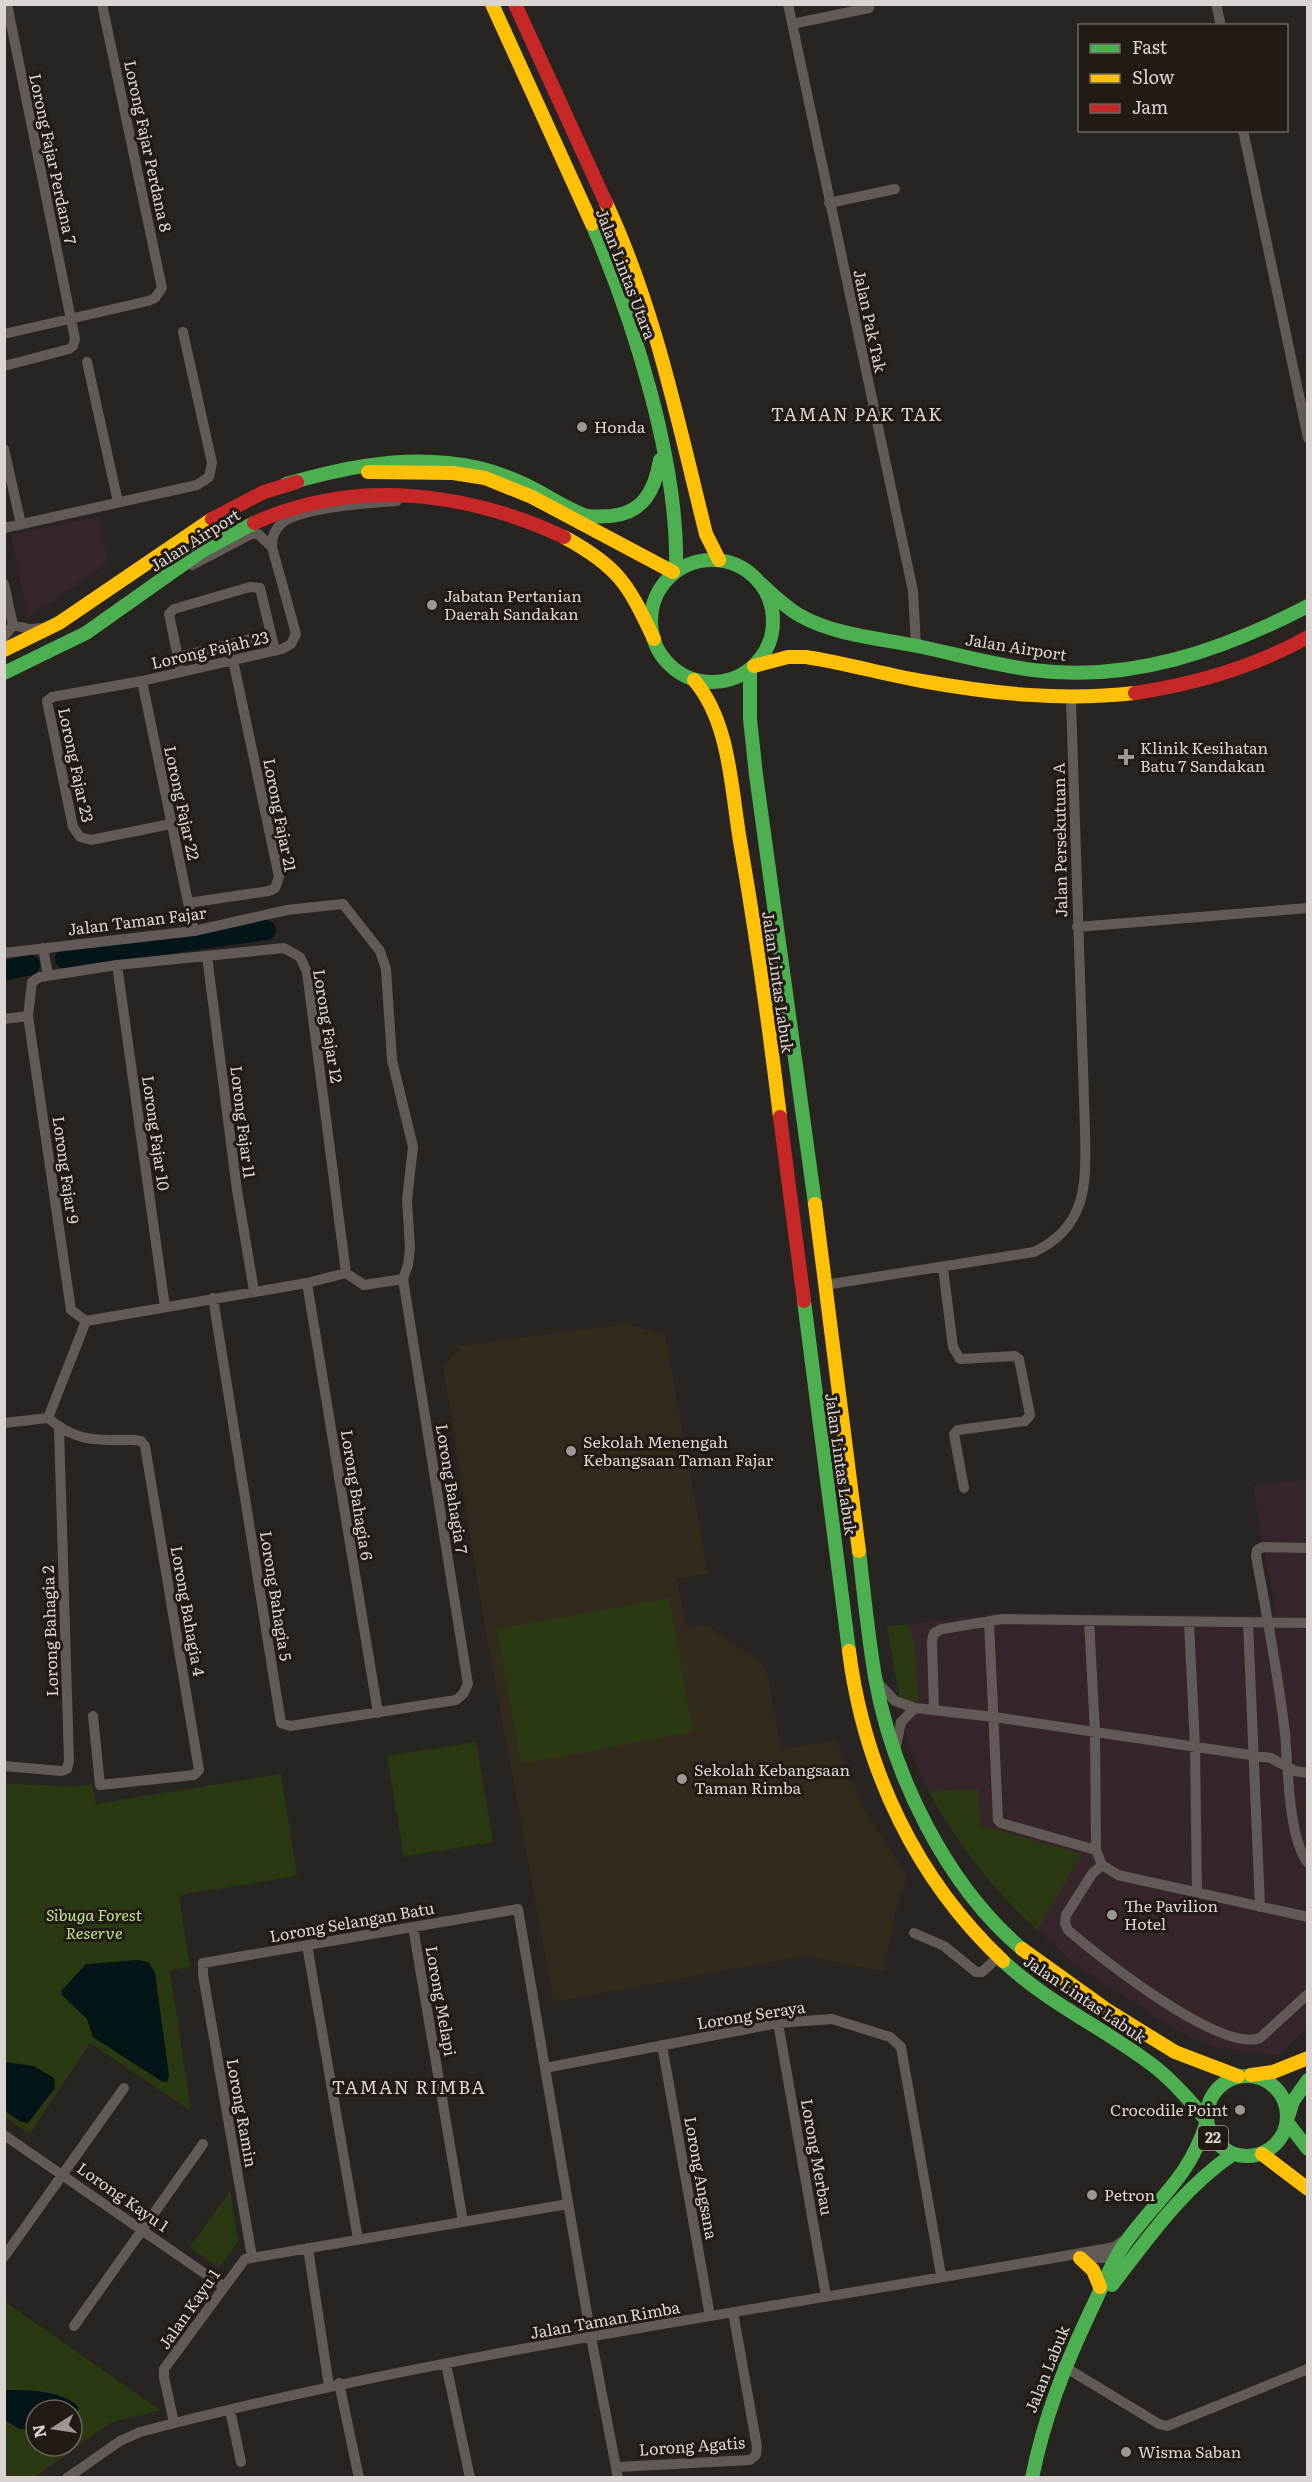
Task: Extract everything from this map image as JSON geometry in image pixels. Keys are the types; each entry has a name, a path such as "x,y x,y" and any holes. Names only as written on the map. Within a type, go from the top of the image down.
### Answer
{"main road":[{"name":"Jalan Lintas Utara","path":"492,4 612,274 640,357 675,518 674,571"},
{"name":"Jalan Lintas Utara","path":"515,4 617,226 637,278 660,350 706,534 719,560"},
{"path":"286,484 341,468 382,462 424,461 504,475 586,516 616,516 632,512 651,496 656,487 661,447"},
{"name":"Jalan Airport","path":"4,650 50,627 201,525 248,498 286,484 376,471 453,473 485,478 532,497 674,571"},
{"name":"Jalan Airport","path":"4,673 55,651 210,546 240,529 281,511 327,499 398,494 429,496 466,503 497,511 556,533 599,559 633,593 654,639"},
{"path":"752,668 765,652 772,626 769,599 760,583 742,567 719,560 703,560 674,571 661,587 653,603 651,621 654,639 663,657 677,671 694,680 712,683 730,680 752,668 780,659 807,657 974,689 1071,700 1126,696 1173,687 1250,663 1308,637"},
{"name":"Jalan Airport","path":"760,583 786,606 807,620 841,630 1028,669 1073,673 1113,671 1164,664 1211,650 1262,629 1308,606"},
{"name":"Jalan Lintas Labuk","path":"752,668 749,702 756,775 781,936 875,1678 895,1756 917,1808 956,1876 1018,1945 1056,1975 1175,2052 1245,2076"},
{"name":"Jalan Lintas Labuk","path":"694,680 707,695 722,734 759,950 854,1694 867,1745 902,1832 943,1896 997,1958 1057,2005 1158,2069 1207,2121"},
{"name":"22","path":"1262,2154 1243,2156 1233,2154 1215,2141 1207,2121 1207,2109 1218,2088 1245,2076 1273,2072 1308,2058"},
{"path":"1245,2076 1263,2078 1277,2089 1286,2105 1287,2119 1308,2149"},
{"path":"1308,2080 1293,2101 1281,2138 1262,2154 1308,2189"},
{"path":"1091,2310 1100,2287 1130,2237 1184,2176 1201,2145 1207,2121"},
{"name":"22","path":"1091,2310 1161,2218 1212,2168 1233,2154"},
{"path":"1116,2258 1128,2254 1152,2225 1161,2218"},
{"path":"1080,2258 1094,2270 1100,2287"},
{"name":"Jalan Labuk","path":"1032,2478 1045,2417 1063,2366 1091,2310"}],"street":[{"name":"Lorong Fajar Perdana 7","path":"4,366 69,349 73,346 75,339 7,4"},
{"name":"Lorong Fajar Perdana 8","path":"71,319 148,301 159,294 162,282 102,4"},
{"name":"Jalan Pak Tak","path":"788,4 913,591 916,645"},
{"path":"1216,4 1221,24"},
{"path":"792,24 869,8"},
{"path":"1243,132 1308,438"},
{"path":"829,203 895,189"},
{"path":"4,334 71,319"},
{"path":"4,528 197,485 209,477 212,463 183,332"},
{"path":"87,362 118,502"},
{"path":"4,449 21,524"},
{"path":"272,548 273,535 281,524 310,512 349,505 405,500 466,503"},
{"path":"136,598 241,537 258,534 272,548"},
{"name":"Lorong Fajah 23","path":"142,681 275,651 291,644 296,634 272,548"},
{"path":"4,584 13,625 4,637"},
{"path":"181,672 170,622 170,614 174,609 250,587 260,588 275,651"},
{"path":"13,625 29,629 50,627"},
{"path":"178,657 271,634"},
{"name":"Lorong Fajar 21","path":"188,903 269,891 275,888 279,877 233,660"},
{"name":"Lorong Fajar 22","path":"142,681 194,931"},
{"name":"Lorong Fajar 23","path":"142,681 52,697 46,706 73,827 80,837 96,839 171,824"},
{"name":"Jalan Persekutuan A","path":"1071,700 1077,927 1308,908"},
{"name":"Jalan Taman Fajar","path":"4,953 194,931 287,910 343,904 380,951 386,969 391,1054 413,1147 407,1200 410,1248 403,1279"},
{"path":"825,1285 1019,1256 1050,1244 1063,1231 1083,1199 1086,1140 1077,927"},
{"path":"4,1019 28,1016 32,982 48,975 42,948"},
{"name":"Lorong Fajar 12","path":"48,975 117,965 284,948 300,957 307,972 346,1273"},
{"name":"Lorong Fajar 11","path":"207,956 237,1191 254,1291"},
{"name":"Lorong Fajar 10","path":"117,965 165,1306"},
{"name":"Lorong Fajar 9","path":"28,1016 71,1310 86,1321"},
{"path":"942,1268 956,1354 960,1359 1015,1356 1019,1359 1030,1415 1025,1421 958,1430 954,1434 964,1488"},
{"path":"48,1418 86,1321 307,1283 346,1273 364,1285 403,1279"},
{"name":"Lorong Bahagia 7","path":"403,1279 468,1684 463,1694 456,1700"},
{"name":"Lorong Bahagia 6","path":"307,1283 378,1713"},
{"name":"Lorong Bahagia 5","path":"213,1298 281,1723 290,1726 456,1700"},
{"path":"4,1423 48,1418 59,1428"},
{"name":"Lorong Bahagia 2","path":"4,1766 61,1771 67,1769 69,1761 59,1428"},
{"name":"Lorong Bahagia 4","path":"59,1428 84,1440 134,1440 141,1441 145,1446 200,1764 199,1770 194,1775 100,1785 93,1716"},
{"path":"1308,1548 1263,1547 1257,1550 1285,1734 1286,1765 1297,1838 1301,1855 1308,1863"},
{"path":"1089,1620 1095,1731 1096,1850 1102,1865 1118,1875 1308,1917"},
{"path":"934,1710 932,1641 934,1633 942,1629 988,1621 1308,1623"},
{"path":"988,1621 998,1820 1001,1823 1096,1850"},
{"path":"1189,1622 1195,1748 1197,1893"},
{"path":"1248,1622 1260,1907"},
{"path":"875,1678 896,1701 915,1708 1095,1731 1271,1758 1308,1773"},
{"path":"895,1756 901,1722 915,1708"},
{"path":"1102,1865 1092,1874 1066,1915 1065,1923 1068,1930 1110,1966 1215,2032 1249,2040 1260,2038 1308,1994"},
{"name":"Lorong Selangan Batu","path":"203,1975 203,1963 518,1910 545,2068"},
{"name":"Lorong Melapi","path":"413,1927 463,2222"},
{"path":"914,1934 944,1946 976,1972 982,1972 997,1958"},
{"path":"307,1945 357,2240"},
{"name":"Lorong Ramin","path":"203,1975 252,2257"},
{"name":"Lorong Seraya","path":"545,2068 778,2023 832,2019 890,2037 901,2047 941,2275"},
{"name":"Lorong Merbau","path":"778,2023 826,2296"},
{"name":"Lorong Angsana","path":"662,2045 710,2316"},
{"path":"252,2257 568,2204 545,2068"},
{"path":"4,2257 124,2088"},
{"name":"Lorong Kayu 1","path":"4,2134 223,2286"},
{"path":"74,2326 203,2144"},
{"name":"Lorong Agatis","path":"568,2204 618,2472 750,2460 756,2455 757,2447 733,2312"},
{"name":"Jalan Taman Rimba","path":"67,2478 127,2437 174,2423 334,2384 941,2275 1114,2247 1130,2237"},
{"path":"308,2248 334,2384 359,2478"},
{"name":"Jalan Kayu 1","path":"174,2423 164,2377 165,2369 240,2262 252,2257"},
{"name":"Jalan Taman Rimba","path":"1044,2259 1116,2258"},
{"path":"446,2364 470,2478"},
{"path":"1063,2366 1159,2424 1167,2426 1308,2369"},
{"path":"230,2410 241,2463"}],"shaded area":[{"path":"98,517 108,563 28,617 11,535"},
{"name":"Sekolah Kebangsaan Taman Rimba","path":"626,1324 665,1335 708,1573 677,1579 686,1628 707,1625 766,1667 781,1750 836,1740 863,1808 907,1876 896,1909 884,1971 804,1956 554,2002 483,1615 443,1365 459,1350 458,1346"},
{"path":"1307,1479 1307,2028 1278,2055 1217,2048 1180,2032 1074,1964 993,1886 942,1816 923,1781 908,1742 887,1627 993,1613 1276,1615 1253,1486"},
{"path":"139,1960 148,1962 155,1973 169,2075 167,2082 161,2081 93,2037 87,2019 62,1995 62,1990 86,1964"},
{"path":"5,2062 34,2066 54,2078 55,2088 28,2123 21,2122 5,2111"},
{"path":"4,2390 43,2392 64,2398 24,2398 24,2429 19,2429 5,2420"}],"green space":[{"path":"669,1598 693,1732 521,1764 497,1629"},
{"path":"910,1624 912,1640 914,1640 919,1702 900,1700 887,1627"},
{"path":"476,1742 493,1842 404,1857 387,1756"},
{"name":"Sibuga Forest Reserve","path":"281,1774 297,1876 179,1895 190,1967 170,1971 191,2111 90,2043 30,2134 5,2117 4,1783 70,1787 92,1784 96,1804"},
{"path":"978,1789 980,1825 1082,1854 1037,1930 977,1865 951,1829 928,1791"},
{"path":"230,2191 238,2241 219,2268 190,2247"},
{"path":"4,2301 160,2410 110,2423 84,2442 84,2398 24,2398 24,2458 61,2458 35,2477 5,2477"}],"waterway":[{"path":"65,959 266,930"},
{"path":"4,971 30,965"}],"traffic: fast":[{"path":"592,224 638,348 662,439 675,528 676,570"},
{"path":"286,484 387,463 448,463 491,471 507,477 584,515 611,516 622,514 640,505 651,490 660,460"},
{"path":"4,673 86,633 202,551 254,523"},
{"path":"712,560 735,565 746,570 755,578 763,587 768,598 773,621 768,644 763,655 755,664 746,672 735,677 712,682 689,677 678,672 669,664 661,655 656,644 651,621 656,598 661,587 669,578 678,570 689,565 712,560"},
{"path":"760,583 799,615 827,627 1004,665 1069,673 1105,672 1175,659 1243,636 1308,606"},
{"path":"750,670 750,719 756,775 815,1204"},
{"path":"804,1301 849,1651"},
{"path":"859,1551 875,1677 894,1751 909,1789 926,1825 969,1893 1022,1949"},
{"path":"1003,1961 1039,1990 1155,2067 1176,2086 1207,2121"},
{"path":"1239,2076 1255,2076 1276,2087 1287,2108 1287,2116 1287,2124 1276,2145 1255,2156 1239,2156 1225,2150 1213,2138 1207,2124 1207,2108 1213,2094 1225,2082 1239,2076"},
{"path":"1288,2117 1293,2101 1308,2080"},
{"path":"1032,2478 1056,2392 1109,2271 1133,2232 1169,2190 1190,2160 1207,2121"},
{"path":"1287,2122 1308,2149"},
{"path":"1112,2285 1182,2198 1233,2154"}],"traffic: slow":[{"path":"492,4 592,224"},
{"path":"606,203 652,324 706,534 719,560"},
{"path":"368,472 453,473 485,478 532,497 673,572"},
{"path":"4,650 59,623 212,519"},
{"path":"564,537 598,558 620,579 637,604 654,639"},
{"path":"754,666 788,657 806,657 922,681 1002,693 1055,696 1135,693"},
{"path":"694,680 715,715 727,756 762,979 780,1117"},
{"path":"815,1204 859,1551"},
{"path":"849,1651 856,1695 867,1738 881,1779 899,1820 944,1895 1003,1961"},
{"path":"1022,1949 1107,2010 1175,2052 1238,2076"},
{"path":"1251,2075 1273,2072 1308,2058"},
{"path":"1262,2154 1308,2189"},
{"path":"1080,2258 1093,2270 1100,2287"}],"traffic: jam":[{"path":"515,4 606,203"},
{"path":"212,519 264,492 297,482"},
{"path":"254,523 292,509 331,500 371,496 410,496 449,500 488,509 527,521 564,537"},
{"path":"1135,693 1180,685 1246,665 1308,637"},
{"path":"780,1117 804,1301"}],"place":[{"name":"Honda","path":"582,427"},
{"name":"Jabatan Pertanian Daerah Sandakan","path":"432,605"},
{"name":"Klinik Kesihatan Batu 7 Sandakan","path":"1126,757"},
{"name":"Sekolah Menengah Kebangsaan Taman Fajar","path":"571,1451"},
{"name":"Sekolah Kebangsaan Taman Rimba","path":"682,1779"},
{"name":"The Pavilion Hotel","path":"1112,1915"},
{"name":"Crocodile Point","path":"1240,2110"},
{"name":"Petron","path":"1092,2195"},
{"name":"Wisma Saban","path":"1126,2452"}],"district":[{"name":"TAMAN PAK TAK","path":"857,415"},
{"name":"TAMAN RIMBA","path":"409,2088"}]}
